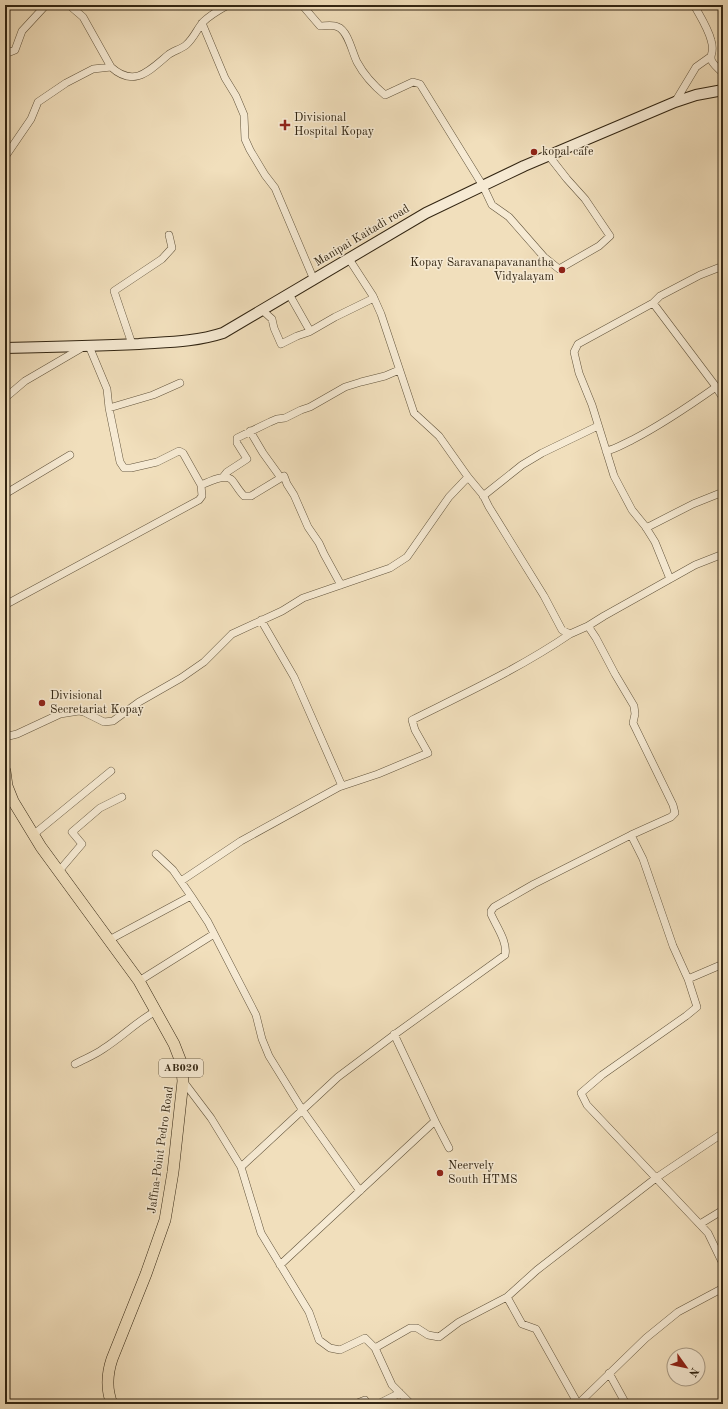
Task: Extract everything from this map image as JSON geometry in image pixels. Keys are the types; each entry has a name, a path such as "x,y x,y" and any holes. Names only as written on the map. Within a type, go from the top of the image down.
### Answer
{"main road":[{"name":"Manipai Kaitadi road","path":"5,348 189,341 223,333 426,213 549,156 675,102 696,95 723,90"},
{"name":"Jaffna-Point Pedro Road","path":"5,771 6,787 33,835 139,981 174,1044 181,1062 183,1081 173,1172 165,1220 146,1274 108,1371 108,1386 112,1404"}],"street":[{"path":"5,54 15,50 22,30 46,5"},
{"path":"69,5 83,17 111,67 117,72 131,78 152,70 169,54 186,45 202,23 228,5"},
{"path":"302,5 320,26 335,25 340,27 344,32 357,61 371,84 385,95 413,82 420,84 483,186 492,205 509,217 544,256 559,269 599,246 610,236 585,200 549,156"},
{"path":"694,5 712,41 710,57 713,64 723,73"},
{"path":"202,23 225,78 236,96 244,115 245,139 265,175 275,188 314,280"},
{"path":"675,102 696,67 710,57"},
{"path":"5,157 31,119 38,102 66,83 93,69 111,67"},
{"path":"132,344 114,291 162,260 172,248 169,235"},
{"path":"349,259 374,298 381,314 414,413 439,436 468,477 484,496 489,507 544,596 562,630 570,634"},
{"path":"670,579 655,542 632,510 614,476 592,405 579,373 574,352 578,344 653,303 660,296 700,275 723,266"},
{"path":"289,294 310,331"},
{"path":"262,310 272,319 281,344 310,331 335,316 374,298"},
{"path":"653,303 723,398"},
{"path":"5,398 25,381 87,346 107,389 109,408 120,462 124,468 131,468 157,462 179,451 183,453 201,485 202,496 199,500 5,605"},
{"path":"224,477 227,472 247,459 237,443 237,438 277,419 291,416 345,387 385,376 399,370"},
{"path":"109,408 153,395 180,383"},
{"path":"606,451 615,449 644,434 716,387"},
{"path":"484,496 522,465 542,453 598,426"},
{"path":"250,431 263,453 281,478"},
{"path":"5,494 70,455"},
{"path":"201,485 224,477 231,479 244,496 251,496 284,476 308,527 319,543 340,585"},
{"path":"5,737 17,734 60,714 84,712 104,722 113,721 138,702 187,674 204,662 232,634 282,611 303,598 390,568 407,556 449,496 468,477"},
{"path":"646,528 693,504 723,492"},
{"path":"181,881 240,841 342,786 378,774 428,752 415,730 412,720 543,653 570,634 588,626 695,565 723,554"},
{"path":"261,620 294,677 342,786"},
{"path":"241,1167 338,1077 394,1034 505,955 506,950 491,914 494,907 534,884 631,835 671,817 675,813 673,805 633,723 635,714 634,706 588,626"},
{"path":"33,835 111,771"},
{"path":"59,871 82,844 72,832 100,808 122,797"},
{"path":"631,835 643,859 673,946 688,979 697,1007 602,1075 581,1094 587,1106 708,1233 723,1264"},
{"path":"156,854 173,870 191,896 214,934 256,1015 262,1039 269,1056 303,1110 360,1191"},
{"path":"108,940 191,896"},
{"path":"139,981 214,934"},
{"path":"688,979 723,964"},
{"path":"76,1064 102,1050 135,1025 156,1012"},
{"path":"394,1034 448,1148"},
{"path":"183,1081 211,1118 241,1167 261,1233 309,1312 319,1340 330,1348 340,1350 365,1338 375,1348 392,1385 412,1404"},
{"path":"280,1265 435,1121"},
{"path":"375,1348 410,1328 417,1328 428,1335 439,1337 459,1322 507,1297 537,1270 656,1178 723,1134"},
{"path":"700,1224 723,1210"},
{"path":"507,1297 522,1324 536,1329 578,1404 646,1338 678,1312 723,1288"},
{"path":"608,1374 626,1404"},
{"path":"378,1404 400,1393"},
{"path":"355,1404 365,1400 368,1404"}],"place":[{"name":"Divisional Hospital Kopay","path":"285,125"},
{"name":"kopal cafe","path":"534,152"},
{"name":"Kopay Saravanapavanantha Vidyalayam","path":"562,270"},
{"name":"Divisional Secretariat Kopay","path":"42,703"},
{"name":"Neervely South HTMS","path":"440,1173"}]}
